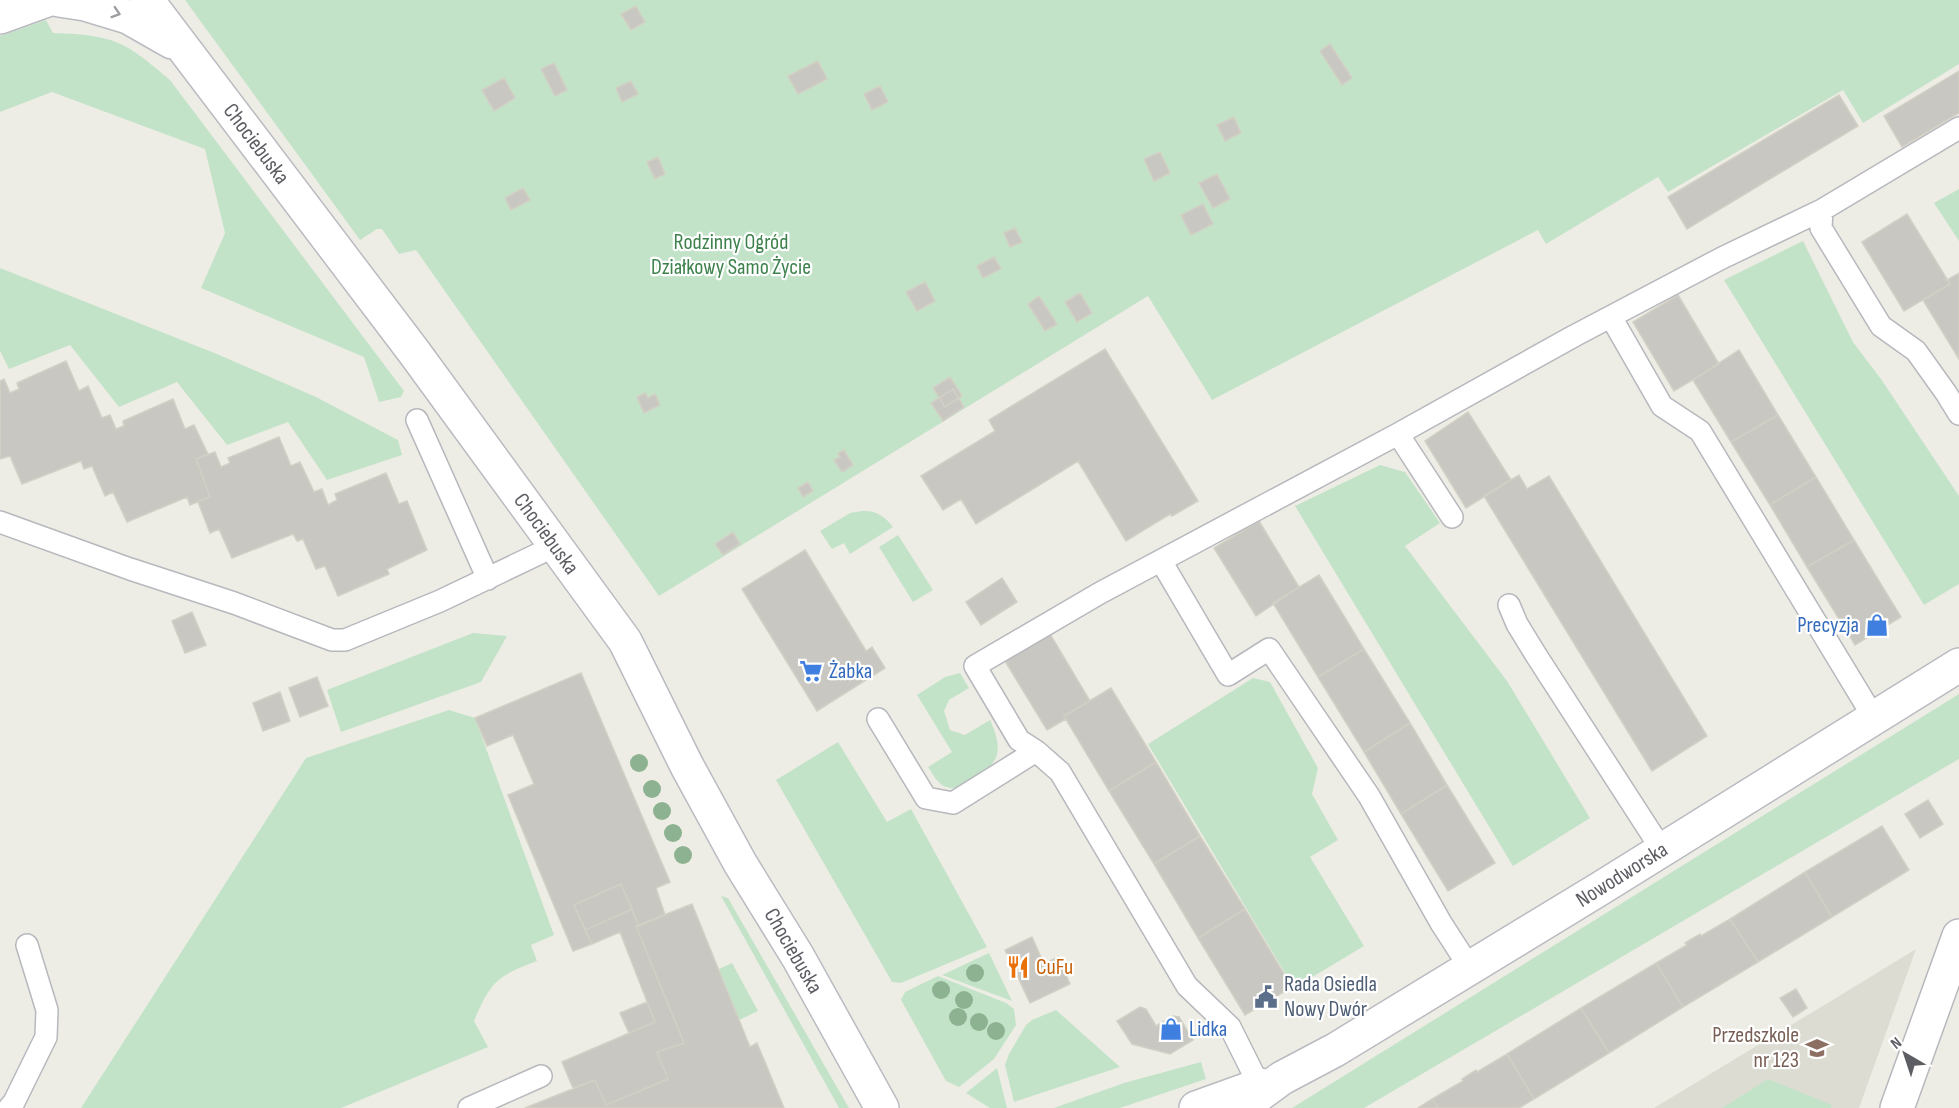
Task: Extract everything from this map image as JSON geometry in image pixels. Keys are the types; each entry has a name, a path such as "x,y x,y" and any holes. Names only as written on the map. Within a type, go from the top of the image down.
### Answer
{"street":[{"path":"0,17 47,0"},
{"path":"59,0 85,4 128,17 184,49"},
{"name":"Chociebuska","path":"147,0 414,352 625,641 692,776 740,863 798,957 882,1108"},
{"name":"Nowodworska","path":"1196,1108 1261,1090 1335,1050 1959,665"},
{"path":"1897,1108 1959,936"}],"lane":[{"path":"1261,1090 1230,1027 1187,986 1060,772 1019,740 975,666 1100,593 1611,317 1722,258 1822,210 1959,128"},
{"path":"1822,210 1821,228 1881,326 1916,351 1959,414"},
{"path":"1611,317 1662,406 1700,431 1874,718"},
{"path":"417,420 488,579"},
{"path":"1398,434 1452,517"},
{"path":"0,522 130,569 234,603 332,640 345,640 440,601 555,546"},
{"path":"1161,561 1228,675 1269,649 1369,796 1441,923 1470,968"},
{"path":"1509,605 1517,624 1536,655 1662,850"},
{"path":"878,719 926,798 953,802 1036,751"},
{"path":"9,1108 46,1037 47,1010 27,945"},
{"path":"469,1108 541,1076"}],"shaded area":[{"name":"Przedszkole nr 123","path":"1916,949 1859,1108 1654,1108 1854,987"}],"green space":[{"name":"Rodzinny Ogród Działkowy Samo Życie","path":"185,0 1959,0 1959,64 1863,123 1843,90 1668,192 1658,177 1546,244 1538,230 1212,400 1148,296 659,596 416,250 399,254 382,229 377,229 360,240"},
{"path":"46,20 53,33 75,34 117,42 145,59 170,80 404,391 401,397 379,402 364,357 201,288 225,233 205,149 52,92 0,112 0,36"},
{"path":"1959,189 1959,241 1934,203"},
{"path":"1803,241 1853,342 1881,379 1959,496 1959,584 1924,605 1724,280"},
{"path":"0,268 217,354 316,397 398,440 402,455 327,480 288,422 227,445 177,382 119,407 70,345 9,369 0,351"},
{"path":"1380,465 1405,472 1440,523 1405,546 1507,681 1590,818 1513,866 1295,506"},
{"path":"862,511 880,515 893,527 850,554 844,543 832,549 820,531 850,513"},
{"path":"898,535 933,590 913,602 879,547"},
{"path":"473,633 507,636 481,682 341,732 327,690"},
{"path":"960,673 969,688 949,700 944,711 950,730 965,735 990,720 998,746 997,755 987,769 956,788 951,788 942,785 928,767 952,752 917,695 945,677"},
{"path":"1253,678 1270,682 1318,768 1312,794 1338,840 1310,857 1364,946 1294,988 1148,744"},
{"path":"1959,694 1959,759 1364,1108 1292,1108"},
{"path":"449,710 475,718 554,935 531,945 537,961 504,976 485,997 474,1021 488,1047 341,1108 81,1108 306,758"},
{"path":"838,742 887,822 911,809 987,947 901,983 892,982 776,780"},
{"path":"721,896 728,898 849,1108 839,1108"},
{"path":"989,953 1012,1001 942,975"},
{"path":"732,963 758,1011 739,1020 719,969"},
{"path":"938,976 1006,1003 1014,1009 1016,1025 994,1059 959,1087 946,1081 901,1000 905,992"},
{"path":"1056,1010 1120,1067 1014,1102 1005,1065 1009,1054 1026,1025"},
{"path":"1201,1062 1206,1079 1120,1108 1054,1108 1124,1083"},
{"path":"997,1068 1007,1108 990,1108 966,1093"},
{"path":"1768,1079 1832,1105 1831,1108 1722,1108"}],"building":[{"path":"636,6 645,22 631,30 621,14"},
{"path":"1330,44 1352,78 1342,85 1320,51"},
{"path":"818,61 827,79 798,94 788,76"},
{"path":"554,63 567,90 555,96 541,69"},
{"path":"1959,71 1959,113 1902,147 1884,116"},
{"path":"504,78 515,98 494,111 482,90"},
{"path":"631,81 638,94 622,102 616,88"},
{"path":"880,86 888,102 872,110 864,94"},
{"path":"1839,95 1858,126 1687,229 1668,197"},
{"path":"1234,117 1241,133 1225,141 1217,125"},
{"path":"1160,152 1170,173 1154,181 1144,159"},
{"path":"658,157 665,174 655,179 647,162"},
{"path":"1217,174 1230,199 1213,208 1199,183"},
{"path":"523,188 530,200 511,210 505,198"},
{"path":"1203,204 1213,224 1191,235 1181,215"},
{"path":"1907,214 1950,284 1904,311 1862,242"},
{"path":"1015,228 1022,242 1010,247 1004,233"},
{"path":"994,257 1001,269 983,278 977,266"},
{"path":"1959,273 1959,359 1923,300 1950,284 1947,280"},
{"path":"925,282 935,301 917,311 906,292"},
{"path":"1080,293 1092,313 1077,322 1065,302"},
{"path":"1678,295 1719,364 1674,391 1633,322"},
{"path":"1039,296 1057,324 1045,331 1028,304"},
{"path":"1105,349 1198,501 1172,516 1170,514 1126,541 1078,461 976,524 961,499 943,510 921,476 995,431 989,420"},
{"path":"1739,350 1778,415 1731,442 1693,380"},
{"path":"66,361 79,391 88,386 102,418 110,415 116,429 124,426 123,421 173,399 185,429 194,425 208,454 196,459 210,497 190,505 187,497 127,522 113,492 105,496 92,466 84,469 81,461 22,484 10,456 0,459 0,381 4,379 10,393 19,389 17,383"},
{"path":"950,377 962,396 945,407 933,388"},
{"path":"953,389 964,407 943,421 931,403"},
{"path":"645,393 648,398 655,394 660,405 644,413 637,397"},
{"path":"1468,412 1511,480 1466,508 1425,441"},
{"path":"1778,415 1816,477 1770,505 1731,442"},
{"path":"279,437 291,466 300,462 314,492 322,489 328,505 337,500 335,494 386,473 399,504 407,501 427,550 387,569 389,574 338,596 325,566 316,569 303,539 297,541 293,534 232,558 219,529 210,533 198,502 210,497 196,459 215,452 221,467 230,463 228,458"},
{"path":"844,450 853,465 842,472 834,460 840,457 838,453"},
{"path":"1519,475 1527,489 1549,476 1707,736 1652,771 1484,496"},
{"path":"1816,477 1854,540 1807,567 1770,505"},
{"path":"808,482 813,491 803,497 798,488"},
{"path":"1259,521 1299,587 1256,616 1214,548"},
{"path":"733,532 740,544 723,555 715,544"},
{"path":"1854,540 1901,617 1855,645 1807,567"},
{"path":"805,550 866,651 872,647 885,668 817,711 742,589"},
{"path":"1319,575 1364,649 1318,677 1273,603"},
{"path":"1002,578 1017,602 981,625 966,602"},
{"path":"192,612 206,645 185,653 172,621"},
{"path":"1050,634 1090,701 1064,716 1066,719 1047,730 1005,661"},
{"path":"1364,649 1410,723 1364,752 1318,677"},
{"path":"581,673 670,882 656,888 665,915 639,926 621,884 574,905 592,944 573,951 508,795 534,784 513,735 487,746 475,718"},
{"path":"317,677 328,706 300,717 289,688"},
{"path":"1111,688 1156,762 1109,791 1064,716"},
{"path":"280,692 290,721 263,731 253,703"},
{"path":"1410,723 1447,785 1401,814 1364,752"},
{"path":"1156,762 1200,836 1154,864 1109,791"},
{"path":"1447,785 1495,863 1448,891 1401,814"},
{"path":"1928,800 1943,824 1920,838 1905,814"},
{"path":"1882,826 1909,870 1832,917 1805,872"},
{"path":"1200,836 1245,909 1198,938 1154,864"},
{"path":"1805,872 1832,917 1758,962 1730,919"},
{"path":"621,884 632,909 585,930 574,905"},
{"path":"692,904 750,1047 757,1043 784,1108 525,1108 595,1080 606,1105 668,1079 657,1052 684,1043 636,926"},
{"path":"632,909 639,926 636,926 684,1043 657,1052 668,1079 606,1105 595,1080 573,1088 562,1062 655,1022 620,932 592,944 585,930"},
{"path":"1245,909 1292,987 1245,1015 1198,938"},
{"path":"1730,919 1758,962 1683,1007 1656,963 1687,945 1685,943 1700,934 1701,936"},
{"path":"1032,937 1044,964 1058,957 1070,984 1030,1003 1005,950"},
{"path":"1656,963 1683,1007 1609,1053 1581,1008"},
{"path":"1796,989 1807,1008 1793,1017 1780,998"},
{"path":"647,1002 655,1022 629,1033 620,1013"},
{"path":"1140,1007 1146,1009 1156,1026 1173,1016 1179,1017 1193,1040 1170,1054 1132,1044 1117,1021"},
{"path":"1581,1008 1609,1053 1534,1099 1507,1054"},
{"path":"1507,1054 1534,1099 1519,1108 1438,1108 1432,1099 1463,1081 1462,1079 1476,1070 1477,1072"},
{"path":"1432,1099 1438,1108 1418,1108"}],"place":[{"name":"Precyzja","path":"1877,625"},
{"name":"Żabka","path":"811,671"},
{"name":"CuFu","path":"1018,967"},
{"name":"Rada Osiedla Nowy Dwór","path":"1266,997"},
{"name":"Lidka","path":"1171,1029"},
{"name":"Przedszkole nr 123","path":"1817,1048"}]}
